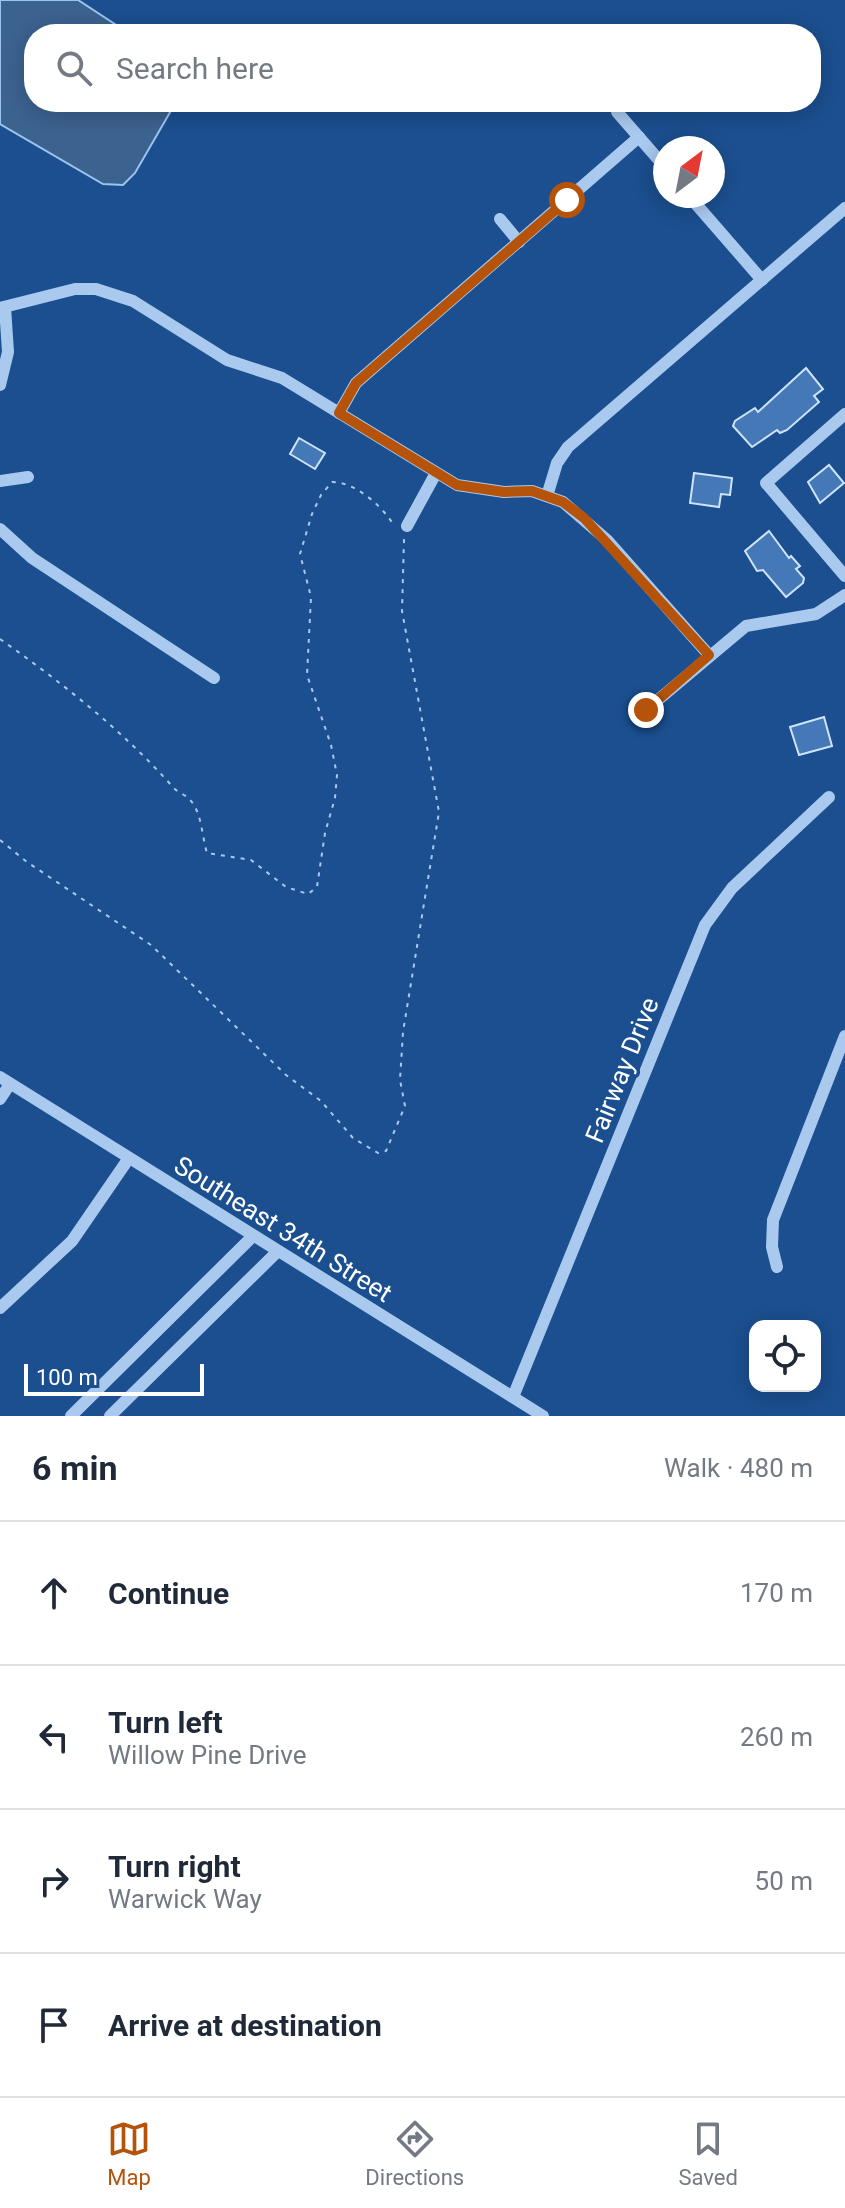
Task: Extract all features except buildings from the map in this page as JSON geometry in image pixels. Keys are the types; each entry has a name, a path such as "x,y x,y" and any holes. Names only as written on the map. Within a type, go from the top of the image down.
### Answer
{"street":[{"path":"617,112 653,153"},
{"path":"339,413 356,383 639,137"},
{"path":"699,208 762,280"},
{"path":"547,496 557,463 568,447 845,208"},
{"path":"500,219 519,242"},
{"path":"0,385 8,352 2,307 75,289 96,289 133,301 227,360 282,378 457,485 504,492 532,491 563,502 584,518 709,655"},
{"path":"845,414 766,483 845,576"},
{"path":"407,526 436,473"},
{"path":"0,481 28,477"},
{"path":"0,529 32,558 214,678"},
{"path":"646,710 746,626 816,614 845,595"},
{"name":"Fairway Drive","path":"513,1397 705,925 732,888 829,797"},
{"path":"777,1267 772,1247 773,1220 845,1036"},
{"path":"0,1099 5,1080"},
{"name":"Southeast 34th Street","path":"5,1080 543,1416"},
{"path":"0,1308 72,1241 129,1158"},
{"path":"71,1416 253,1236"},
{"path":"110,1416 277,1252"}],"path":[{"path":"0,639 83,702 121,735 176,791 189,798 197,811 207,853 233,856 259,864 294,892 308,894 317,887 337,775 331,745 307,675 311,597 300,554 321,495 332,482 344,483 372,501 390,518 403,540"},
{"path":"0,840 27,862 151,945 286,1075 321,1101 363,1146 378,1153 386,1151 405,1106 400,1080 403,1032 439,812 402,611 403,540 407,526"}],"water":[{"path":"0,0 78,0 115,24 24,24 24,112 170,112 135,173 123,185 103,184 0,124"}],"route":[{"path":"567,200 356,383 339,413 457,485 504,492 532,491 563,502 607,540 709,655 646,710"}]}
